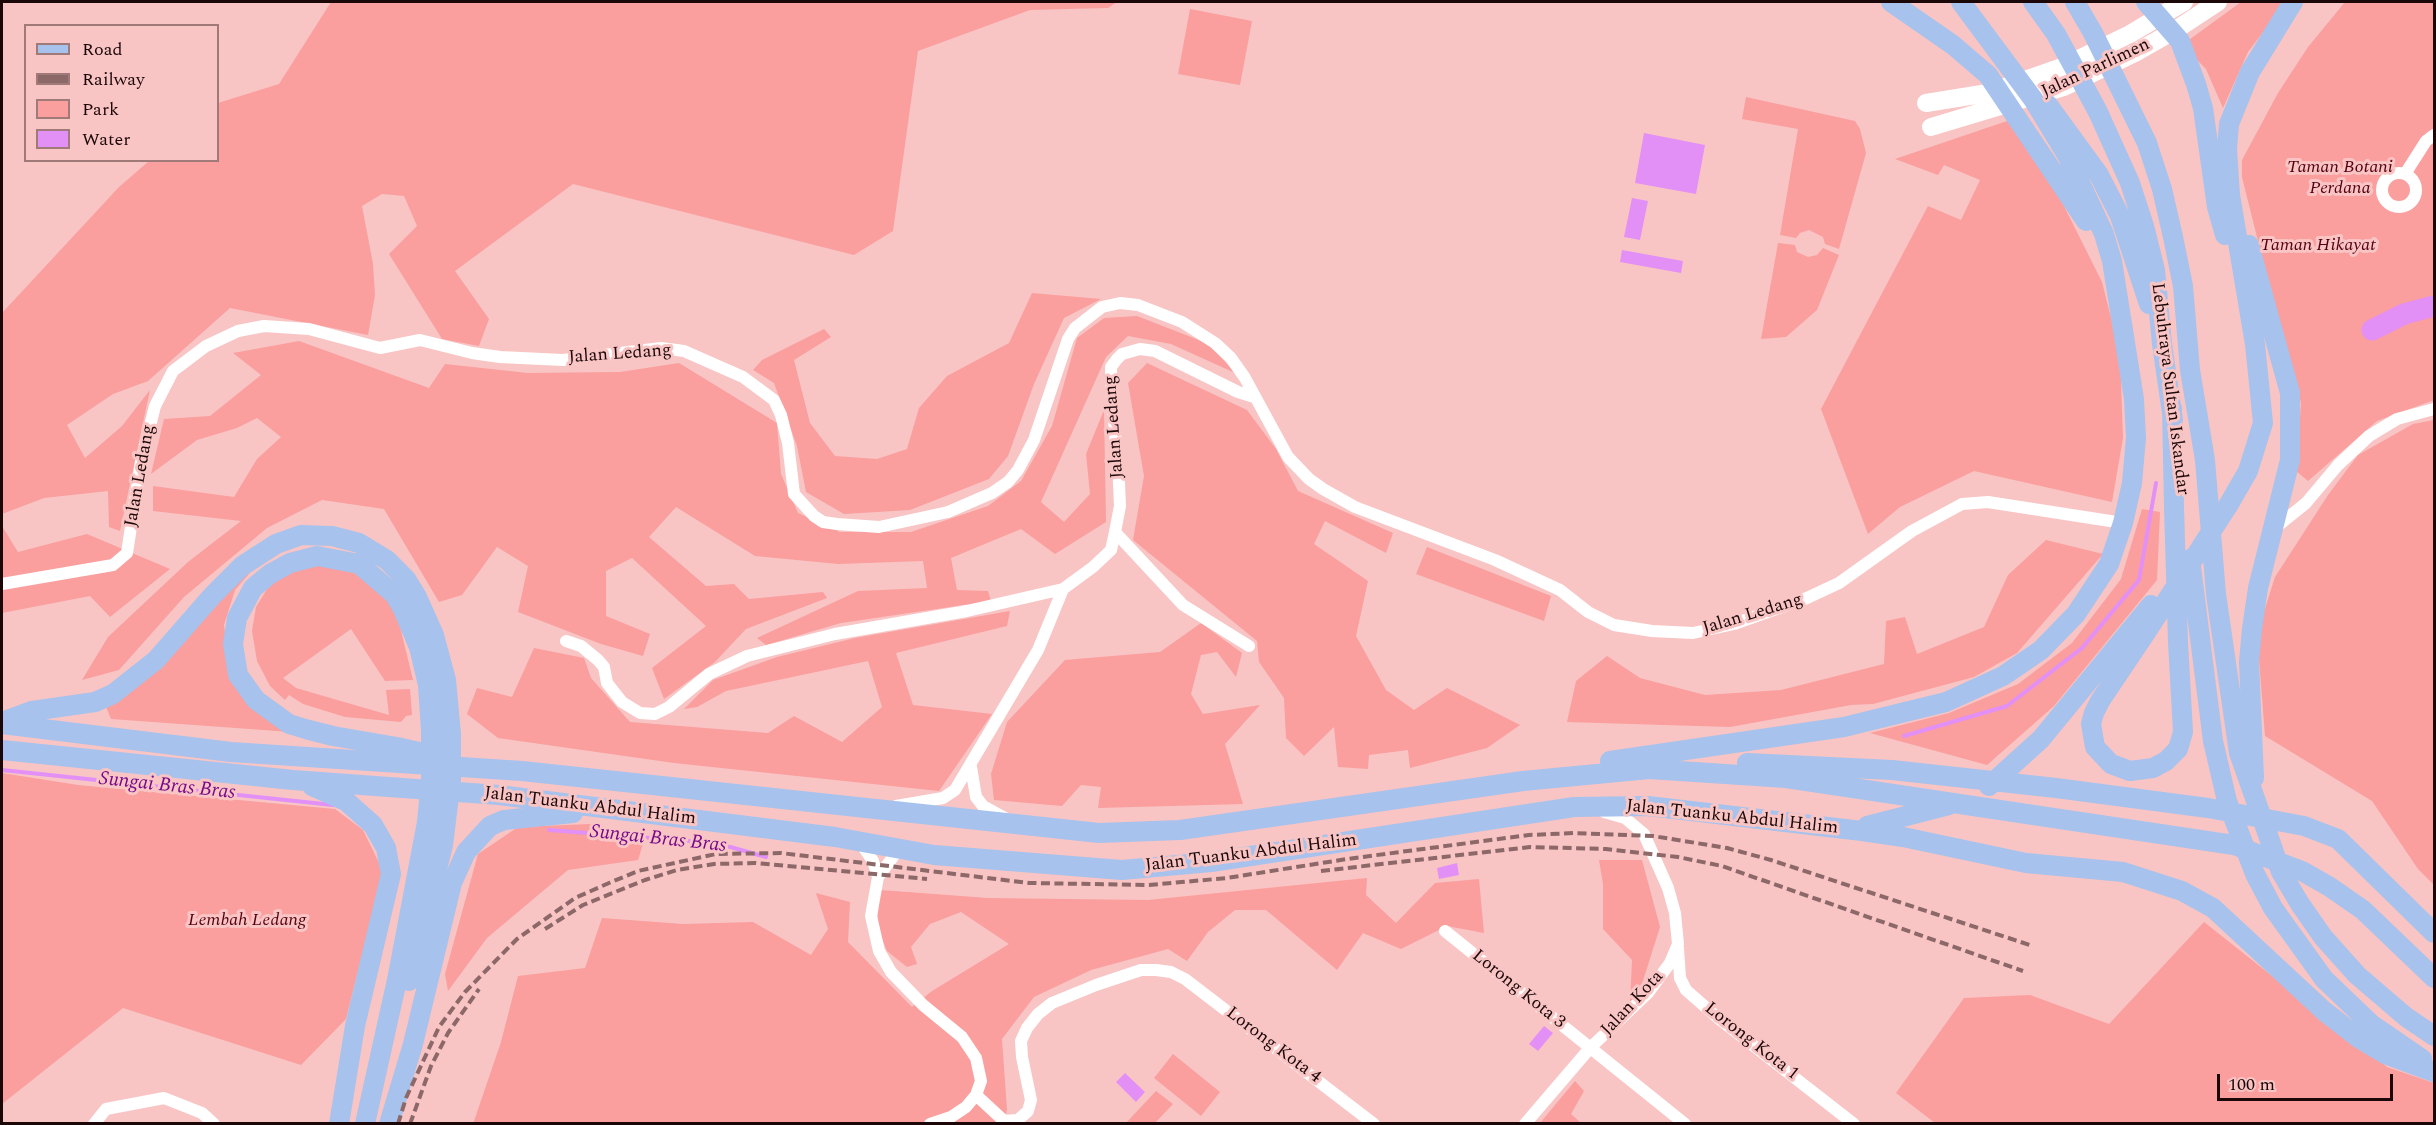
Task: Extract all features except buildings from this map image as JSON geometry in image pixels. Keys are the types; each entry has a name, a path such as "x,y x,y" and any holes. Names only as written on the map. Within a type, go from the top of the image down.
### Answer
{"main road":[{"path":"1891,2 1953,45 1988,75 2083,214 2117,285"},
{"path":"1524,781 1580,765 1844,727 1946,702 2003,676 2048,643 2076,614 2109,564 2123,523 2132,483 2136,438 2134,399 2117,285 2104,234 2067,155 2033,99 1961,2"},
{"name":"Lebuhraya Sultan Iskandar","path":"2033,2 2056,34 2098,112 2130,183 2155,270 2162,344 2172,408 2178,502 2198,620 2213,741 2227,801 2255,874 2273,908 2324,979 2371,1024 2434,1067"},
{"name":"Lebuhraya Sultan Iskandar","path":"2075,2 2093,33 2147,143 2162,189 2182,286 2190,370 2205,460 2216,594 2239,753 2281,872 2323,937 2357,975 2406,1017 2434,1036"},
{"path":"2146,2 2180,41 2196,84 2203,108 2217,207 2255,344"},
{"path":"2178,502 2178,642 2182,741 2173,755 2153,768 2138,771 2121,770 2102,756 2095,747 2091,724 2094,713 2229,504 2248,471 2264,423 2255,344 2230,195 2227,150 2229,124 2250,72 2293,2"},
{"path":"1993,43 2033,86 2073,136 2099,175 2132,248 2162,344"},
{"path":"2230,195 2248,240 2290,393 2290,460 2275,528 2258,588 2249,662 2254,794"},
{"path":"1847,829 1911,817 1983,790 2023,757 2041,739 2141,617 2229,504"},
{"path":"2,723 32,711 95,702 114,694 156,660 242,566 276,544 301,535 332,536 359,543 387,560 406,579 417,597 438,646 437,682 431,731 433,844 376,1124"},
{"path":"437,682 404,609 395,595 359,564 317,556 290,563 270,574 253,588 237,618 233,644 238,675 256,700 289,724 333,736 504,770"},
{"name":"Jalan Tuanku Abdul Halim","path":"2,723 231,752 504,770 865,806 1099,833 1180,830 1524,781 1649,769 1715,772 1807,781 2234,845 2302,871 2330,887 2363,910 2434,978"},
{"name":"Jalan Tuanku Abdul Halim","path":"2,750 293,780 499,795 859,841 942,856 1122,870 1167,867 1574,807 1648,806 1847,829 1903,837 2026,863 2123,872 2182,891 2213,908 2324,1011 2360,1039 2385,1054 2434,1072"},
{"path":"1649,769 1695,761 1892,770 2208,808 2304,826 2338,839 2434,933"},
{"path":"293,780 337,796 373,825 386,848 391,874 355,1028 339,1124"},
{"path":"389,1124 413,1044 452,883 466,852 490,826 504,820 603,810"},
{"path":"365,1124 433,844"}],"street":[{"name":"Jalan Parlimen","path":"1926,103 1988,93 2062,68 2130,34 2184,2"},
{"name":"Jalan Parlimen","path":"1931,127 2064,87 2134,53 2177,29 2218,2"},
{"path":"1954,98 1959,119"},
{"path":"2405,174 2426,141 2434,135"},
{"name":"Jalan Ledang","path":"2,584 113,565 127,553 141,462 155,406 173,371 206,346 238,331 264,326 309,329 380,348 420,340 472,353 500,357 563,360 661,348 695,355 743,377 774,400 781,415 788,443 794,494 799,502 823,522 855,526 903,523 948,512 992,494 1008,482 1018,470 1034,440 1068,339 1084,318 1102,307 1120,303 1138,305 1182,322 1215,343 1231,358 1245,378 1288,457 1309,479 1323,489 1356,507 1495,560 1560,590 1588,612 1614,625 1652,631 1693,633 1734,624 1807,598 1839,583 1912,531 1962,504 1988,502 2123,523"},
{"name":"Jalan Ledang","path":"566,641 581,646 598,660 604,667 607,683 622,702 640,713 655,714 669,707 709,674 747,656 835,634 967,611 1063,589 1111,550 1120,506 1111,386 1111,367 1117,359 1122,354 1140,349 1155,351 1238,392 1254,397"},
{"path":"2275,528 2306,503 2338,465 2369,436 2397,419 2434,409"},
{"path":"2281,502 2287,505 2306,503"},
{"path":"1115,532 1183,605 1249,646"},
{"name":"Jalan Ledang","path":"865,806 895,806 943,798 955,790 1038,650 1063,589"},
{"path":"970,767 973,789 983,806 1000,817 1046,828"},
{"path":"1574,807 1625,819 1644,834 1668,888 1675,913 1678,944"},
{"path":"859,841 873,861 878,878"},
{"path":"900,849 878,878 871,916 879,951 891,972 923,1005 962,1037 976,1058 981,1081 976,1095 966,1107 951,1117 930,1124"},
{"name":"Lorong Kota 3","path":"1445,931 1685,1124"},
{"name":"Jalan Kota","path":"1525,1124 1590,1048 1648,993 1670,963 1678,944"},
{"name":"Lorong Kota 1","path":"1678,944 1680,978 1686,990 1718,1018 1854,1124"},
{"name":"Lorong Kota 4","path":"976,1095 1004,1121 1018,1120 1028,1111 1032,1100 1022,1057 1021,1041 1027,1028 1038,1014 1052,1003 1141,970 1171,972 1185,979 1374,1124"},
{"path":"94,1124 106,1109 164,1098 202,1113 214,1124"}],"green space":[{"path":"331,2 1117,2 1108,8 1030,10 918,51 893,231 854,255 573,184 455,271 489,319 479,346 442,339 389,254 417,226 404,196 382,194 362,206 373,264 375,295 368,335 230,308 148,381 113,394 67,425 85,458 122,426 150,390 120,531 109,527 108,491 44,498 2,514 2,313 119,187 148,162 219,162 219,103 279,84"},
{"path":"2241,2 2286,2 2248,52 2223,108 2206,69 2182,45"},
{"name":"Taman Botani Perdana","path":"2345,2 2434,2 2434,400 2377,421 2308,481 2296,471 2301,403 2242,177 2242,160 2278,93 2308,47"},
{"path":"1190,9 1252,21 1240,85 1178,74"},
{"path":"1746,97 1855,121 1860,129 1866,153 1839,249 1825,244 1823,237 1809,230 1800,233 1796,238 1780,235 1798,129 1742,119"},
{"path":"2013,119 2058,194 2102,282 2120,354 2123,438 2112,502 1974,471 1900,507 1868,534 1821,409 1928,206 1961,220 1980,180 1944,165 1938,175 1895,159"},
{"path":"1778,243 1795,245 1797,252 1808,257 1817,255 1823,248 1839,255 1817,310 1786,337 1761,339"},
{"path":"1032,293 1101,299 1064,318 1034,384 1008,456 989,479 910,510 844,514 806,492 797,446 774,383 753,370 762,360 824,329 831,337 794,360 810,423 835,456 877,459 907,449 919,408 947,376 1009,343"},
{"path":"1137,316 1209,344 1235,373 1171,344 1128,336 1106,357 1041,502 1064,522 1090,494 1086,454 1104,410 1106,522 1055,554 1021,529 951,558 957,590 988,591 991,601 841,623 766,645 757,638 858,591 927,588 923,561 838,564 755,556 676,507 649,537 706,586 734,584 749,599 823,592 827,598 746,629 715,662 664,699 652,668 706,626 632,558 606,571 606,616 650,634 643,656 601,644 518,612 528,566 497,547 462,595 439,602 384,509 322,500 267,528 184,597 119,670 82,680 108,637 188,562 241,521 153,511 153,486 234,497 257,459 281,437 257,418 237,428 197,440 151,474 164,419 210,416 261,375 233,353 299,341 429,388 445,364 528,373 620,372 679,363 777,423 781,474 798,513 840,532 911,532 988,506 1021,481 1052,426 1077,338 1104,318"},
{"path":"1147,363 1247,410 1276,449 1298,491 1393,533 1386,553 1325,521 1314,544 1368,581 1356,636 1386,690 1414,710 1447,688 1520,725 1487,748 1410,768 1408,750 1369,755 1368,769 1338,767 1334,727 1304,756 1286,738 1284,698 1259,662 1257,641 1133,540 1144,476 1128,383"},
{"path":"2434,420 2434,885 2418,869 2372,801 2265,736 2257,634 2275,577 2328,495 2358,455 2413,424"},
{"path":"2142,509 2160,512 2157,580 2054,706 1987,765 1870,733 1949,713 2018,684 2072,643 2121,579"},
{"path":"2,526 18,552 87,534 170,569 110,617 90,596 2,613"},
{"path":"2046,540 2103,554 2017,653 1974,677 1873,704 1851,705 1730,727 1567,722 1576,681 1607,656 1640,678 1705,695 1781,690 1884,664 1886,621 1905,617 1917,654 1984,627 2008,575"},
{"path":"1427,547 1551,596 1544,621 1416,574"},
{"path":"349,559 395,606 413,680 385,681 351,629 283,678 296,688 389,715 386,690 410,689 412,715 406,716 401,722 345,717 303,704 289,695 285,700 270,686 257,661 252,631 256,607 272,581 294,565"},
{"path":"254,568 235,590 224,625 229,663 291,732 111,719 105,704 242,575"},
{"path":"1010,611 1007,626 896,653 913,705 992,714 939,791 674,763 498,738 467,714 477,688 512,697 534,648 584,658 591,678 630,722 768,733 794,716 842,742 882,707 868,661 726,691 697,707 684,709 713,680 777,657 855,638"},
{"path":"1201,623 1242,653 1236,677 1217,652 1201,655 1191,694 1203,714 1260,705 1225,744 1243,804 1098,808 1101,787 1081,785 1062,806 994,800 991,774 1007,722 1065,660 1160,652"},
{"name":"Lembah Ledang","path":"2,773 78,785 335,809 363,830 383,871 346,1019 301,1065 123,1008 2,1104"},
{"path":"590,824 643,844 638,860 568,870 487,938 448,991 445,974 478,854 518,827"},
{"path":"1599,860 1642,860 1660,927 1641,987 1630,1004 1632,960 1603,929 1603,884"},
{"path":"1367,878 1366,895 1396,923 1435,883 1479,879 1484,933 1447,926 1401,949 1363,933 1337,970 1266,910 1235,910 1208,932 1187,961 1168,949 1091,970 1034,997 1002,1039 1007,1109 1004,1123 473,1124 501,1042 518,976 585,968 602,918 683,924 753,922 811,955 828,929 816,893 850,902 848,942 912,1007 932,991 1009,944 961,912 930,924 911,947 917,964 907,967 887,951 877,926 880,890 988,898 1148,900"},
{"path":"2204,922 2387,1067 2434,1083 2434,1123 1935,1123 1896,1093 1964,998 2030,995 2109,1024"},
{"path":"1173,1054 1220,1092 1201,1116 1154,1078"},
{"path":"1575,1081 1584,1091 1571,1114 1581,1123 1540,1123"},
{"path":"1156,1091 1173,1104 1155,1123 1126,1123"}],"water":[{"path":"1644,133 1705,145 1696,194 1635,183"},
{"path":"1632,198 1648,201 1640,240 1624,237"},
{"path":"1622,250 1683,261 1681,273 1620,262"},
{"path":"1457,863 1459,875 1439,879 1437,868"},
{"path":"1544,1026 1553,1033 1538,1051 1529,1044"},
{"path":"1125,1073 1145,1092 1136,1102 1116,1082"}],"waterway":[{"name":"Sungai Bras Bras","path":"2372,330 2404,314 2434,306"},
{"name":"Sungai Bras Bras","path":"1904,736 2007,706 2082,648 2139,580 2156,483"},
{"name":"Sungai Bras Bras","path":"2,770 333,805"},
{"name":"Sungai Bras Bras","path":"549,830 716,843 766,857"}],"railway":[{"path":"398,1124 406,1098 439,1027 465,992 517,939 575,898 609,883 638,871 716,854 781,853 1029,883 1149,885 1227,878 1347,859 1529,835 1574,833 1653,836 1727,848 1771,860 2033,946"},
{"path":"1321,871 1530,847 1606,849 1678,857 1722,866 2023,971"},
{"path":"545,929 583,905 645,880 677,870 714,864 755,863 927,879"},
{"path":"410,1124 431,1066 448,1033 479,989"}],"park label":[{"name":"Taman Hikayat","path":"2318,246"}]}
